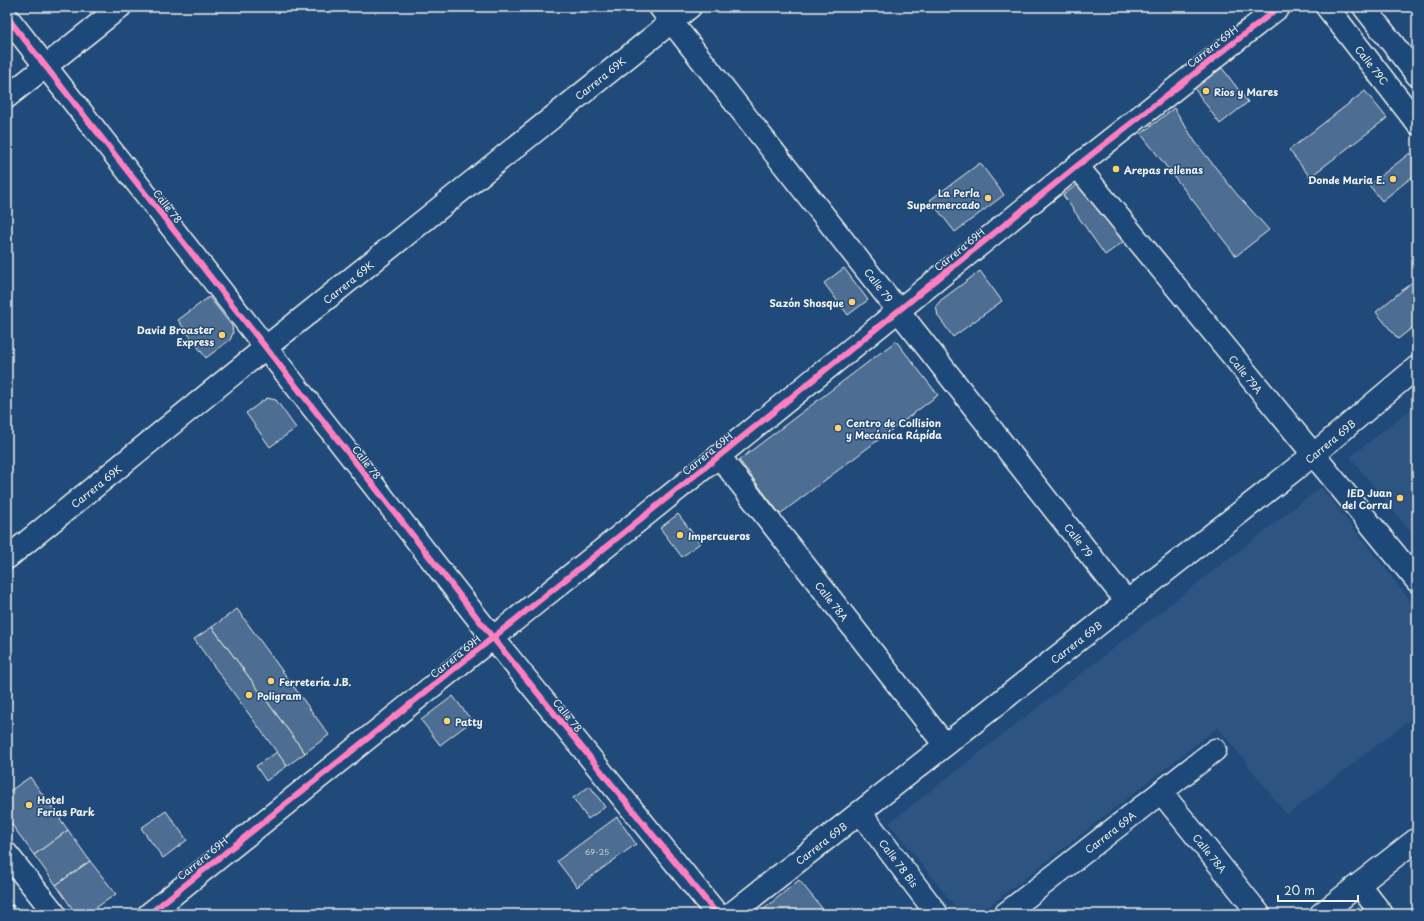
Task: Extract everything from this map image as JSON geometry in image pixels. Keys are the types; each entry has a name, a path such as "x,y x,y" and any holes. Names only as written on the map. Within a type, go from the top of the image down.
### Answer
{"main road":[{"path":"7,97 120,7"},
{"name":"Carrera 69K","path":"7,558 265,348 666,14 690,7"},
{"name":"Carrera 69H","path":"149,914 1077,166 1278,7"},
{"name":"Calle 79C","path":"1327,7 1417,122"},
{"path":"1364,7 1417,75"},
{"name":"Calle 79","path":"666,14 1127,602"},
{"name":"Calle 78","path":"7,17 493,638 717,914"},
{"name":"Calle 79A","path":"1077,166 1417,581"},
{"name":"Carrera 69B","path":"731,914 1313,455 1417,367"},
{"name":"Calle 78A","path":"719,456 945,745"},
{"name":"Carrera 69A","path":"1005,914 1215,750"},
{"name":"Calle 78A","path":"1161,792 1259,914"},
{"name":"Calle 78 Bis","path":"860,812 937,914"},
{"path":"1321,914 1417,839"},
{"path":"7,854 55,914"},
{"path":"1359,885 1382,914"}],"path":[{"path":"7,899 19,914"}],"shaded area":[{"name":"IED Juan del Corral","path":"1417,404 1417,540 1350,457"},
{"path":"1321,487 1417,609 1417,714 1287,815 1218,727 979,914 961,914 889,823"}],"building":[{"path":"1222,68 1248,102 1220,124 1194,88"},
{"path":"1365,91 1387,118 1310,177 1289,150"},
{"path":"1174,108 1196,143 1235,192 1269,230 1236,256 1141,134"},
{"name":"Donde Maria E.","path":"1410,153 1417,161 1417,173 1382,201 1369,185"},
{"path":"980,163 1004,195 955,232 930,200"},
{"path":"1081,182 1123,242 1105,255 1063,195"},
{"path":"844,268 868,300 848,315 824,283"},
{"path":"980,271 1002,301 953,337 938,316 936,306 941,300"},
{"path":"1417,278 1417,324 1398,339 1376,312"},
{"path":"209,297 232,326 233,333 230,340 206,358 178,320"},
{"name":"Centro de Collision y Mecáníca Rápída","path":"896,341 938,395 780,514 739,460"},
{"path":"267,398 276,400 296,428 270,447 246,413"},
{"name":"Impercueros","path":"678,514 700,543 682,557 660,528"},
{"name":"Ferretería J.B.","path":"237,609 329,735 305,753 212,627"},
{"name":"Poligram","path":"212,627 305,753 287,766 194,639"},
{"name":"Patty","path":"453,696 472,721 440,745 421,720"},
{"path":"277,752 287,766 266,781 256,766"},
{"name":"Hotel Ferias Park","path":"30,777 68,830 34,855 7,818 7,793"},
{"path":"590,786 605,807 588,819 573,798"},
{"path":"166,811 187,840 163,858 141,828"},
{"path":"617,817 636,844 577,887 557,861"},
{"path":"68,830 90,861 56,885 34,855"},
{"path":"90,861 116,894 87,914 76,914 56,885"},
{"path":"799,880 826,913 758,914"}],"cycle path":[{"path":"149,914 1077,166 1279,7"},
{"path":"7,17 493,638 717,914"}],"place":[{"name":"Rios y Mares","path":"1206,91"},
{"name":"Arepas rellenas","path":"1116,169"},
{"name":"Donde Maria E.","path":"1393,179"},
{"name":"La Perla Supermercado","path":"988,198"},
{"name":"Sazón Shosque","path":"852,302"},
{"name":"David Broaster Express","path":"222,335"},
{"name":"Centro de Collision y Mecáníca Rápída","path":"838,428"},
{"name":"IED Juan del Corral","path":"1400,498"},
{"name":"Impercueros","path":"680,535"},
{"name":"Ferretería J.B.","path":"271,681"},
{"name":"Poligram","path":"249,695"},
{"name":"Patty","path":"447,721"},
{"name":"Hotel Ferias Park","path":"29,805"}]}
